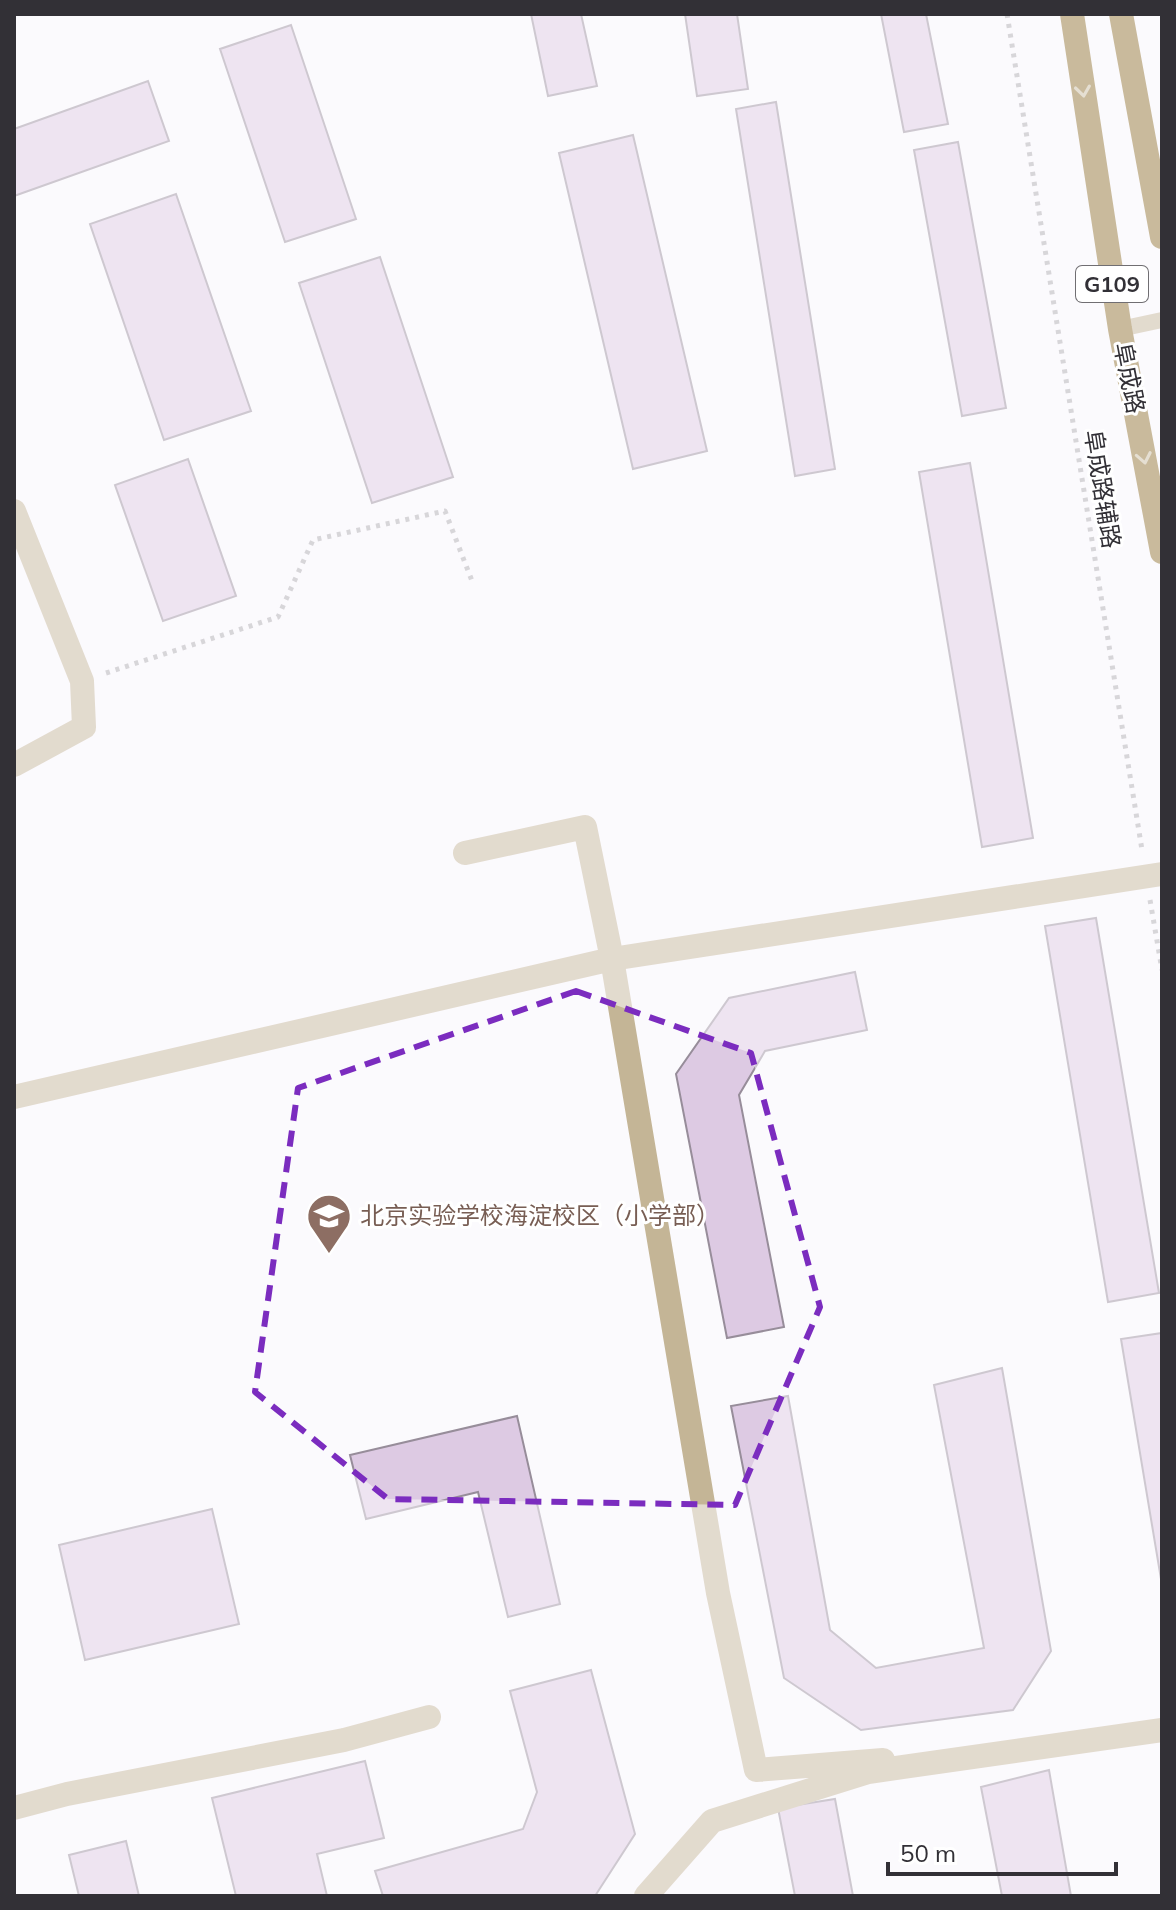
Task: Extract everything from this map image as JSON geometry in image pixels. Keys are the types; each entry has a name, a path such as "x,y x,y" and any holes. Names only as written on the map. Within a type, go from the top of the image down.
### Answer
{"highway":[{"name":"阜成路","path":"1072,14 1120,329 1162,552"},
{"name":"G109","path":"1121,14 1162,237"}],"street":[{"path":"14,511 82,681 84,727 14,765"},
{"path":"465,853 585,827 612,959 718,1593 756,1770 883,1760"},
{"path":"14,1097 612,959 1154,875"},
{"path":"14,1808 67,1794 344,1740 429,1717"},
{"path":"646,1896 712,1821 868,1772 1162,1730"}],"lane":[{"path":"1120,329 1162,320"}],"path":[{"name":"阜成路辅路","path":"1007,14 1154,875 1162,970"},
{"path":"82,681 278,617 313,540 445,511 472,581"}],"highlighted area":[{"path":"576,991 751,1053 820,1307 735,1505 388,1499 255,1392 298,1088"}],"building":[{"path":"531,14 581,14 597,86 548,96"},
{"path":"685,14 737,14 748,89 697,96"},
{"path":"881,14 926,14 948,124 904,132"},
{"path":"291,25 356,219 285,242 220,49"},
{"path":"148,81 169,141 14,196 14,129"},
{"path":"776,102 835,469 795,476 736,109"},
{"path":"633,135 707,451 633,469 559,153"},
{"path":"958,142 1006,408 962,416 914,150"},
{"path":"176,194 251,411 164,440 90,224"},
{"path":"380,257 453,477 372,503 299,283"},
{"path":"188,459 236,596 163,621 115,485"},
{"path":"970,463 1033,838 982,847 919,472"},
{"path":"1096,918 1159,1293 1108,1302 1045,926"},
{"path":"855,972 867,1030 765,1051 739,1095 784,1327 727,1338 676,1074 729,998"},
{"path":"1162,1333 1162,1585 1121,1339"},
{"path":"1002,1368 1051,1651 1013,1710 861,1730 784,1678 731,1406 788,1396 830,1630 876,1668 984,1648 934,1385"},
{"path":"517,1416 560,1604 508,1617 478,1492 366,1519 350,1455"},
{"path":"212,1509 239,1624 85,1660 59,1545"},
{"path":"591,1670 635,1834 595,1896 383,1896 375,1871 523,1829 537,1792 510,1691"},
{"path":"365,1761 384,1838 317,1854 327,1896 236,1896 212,1798"},
{"path":"1049,1770 1071,1896 1002,1896 981,1787"},
{"path":"835,1799 853,1896 795,1896 778,1808"},
{"path":"126,1841 139,1896 79,1896 69,1855"}],"place":[{"name":"北京实验学校海淀校区（小学部）","path":"329,1255"}]}
